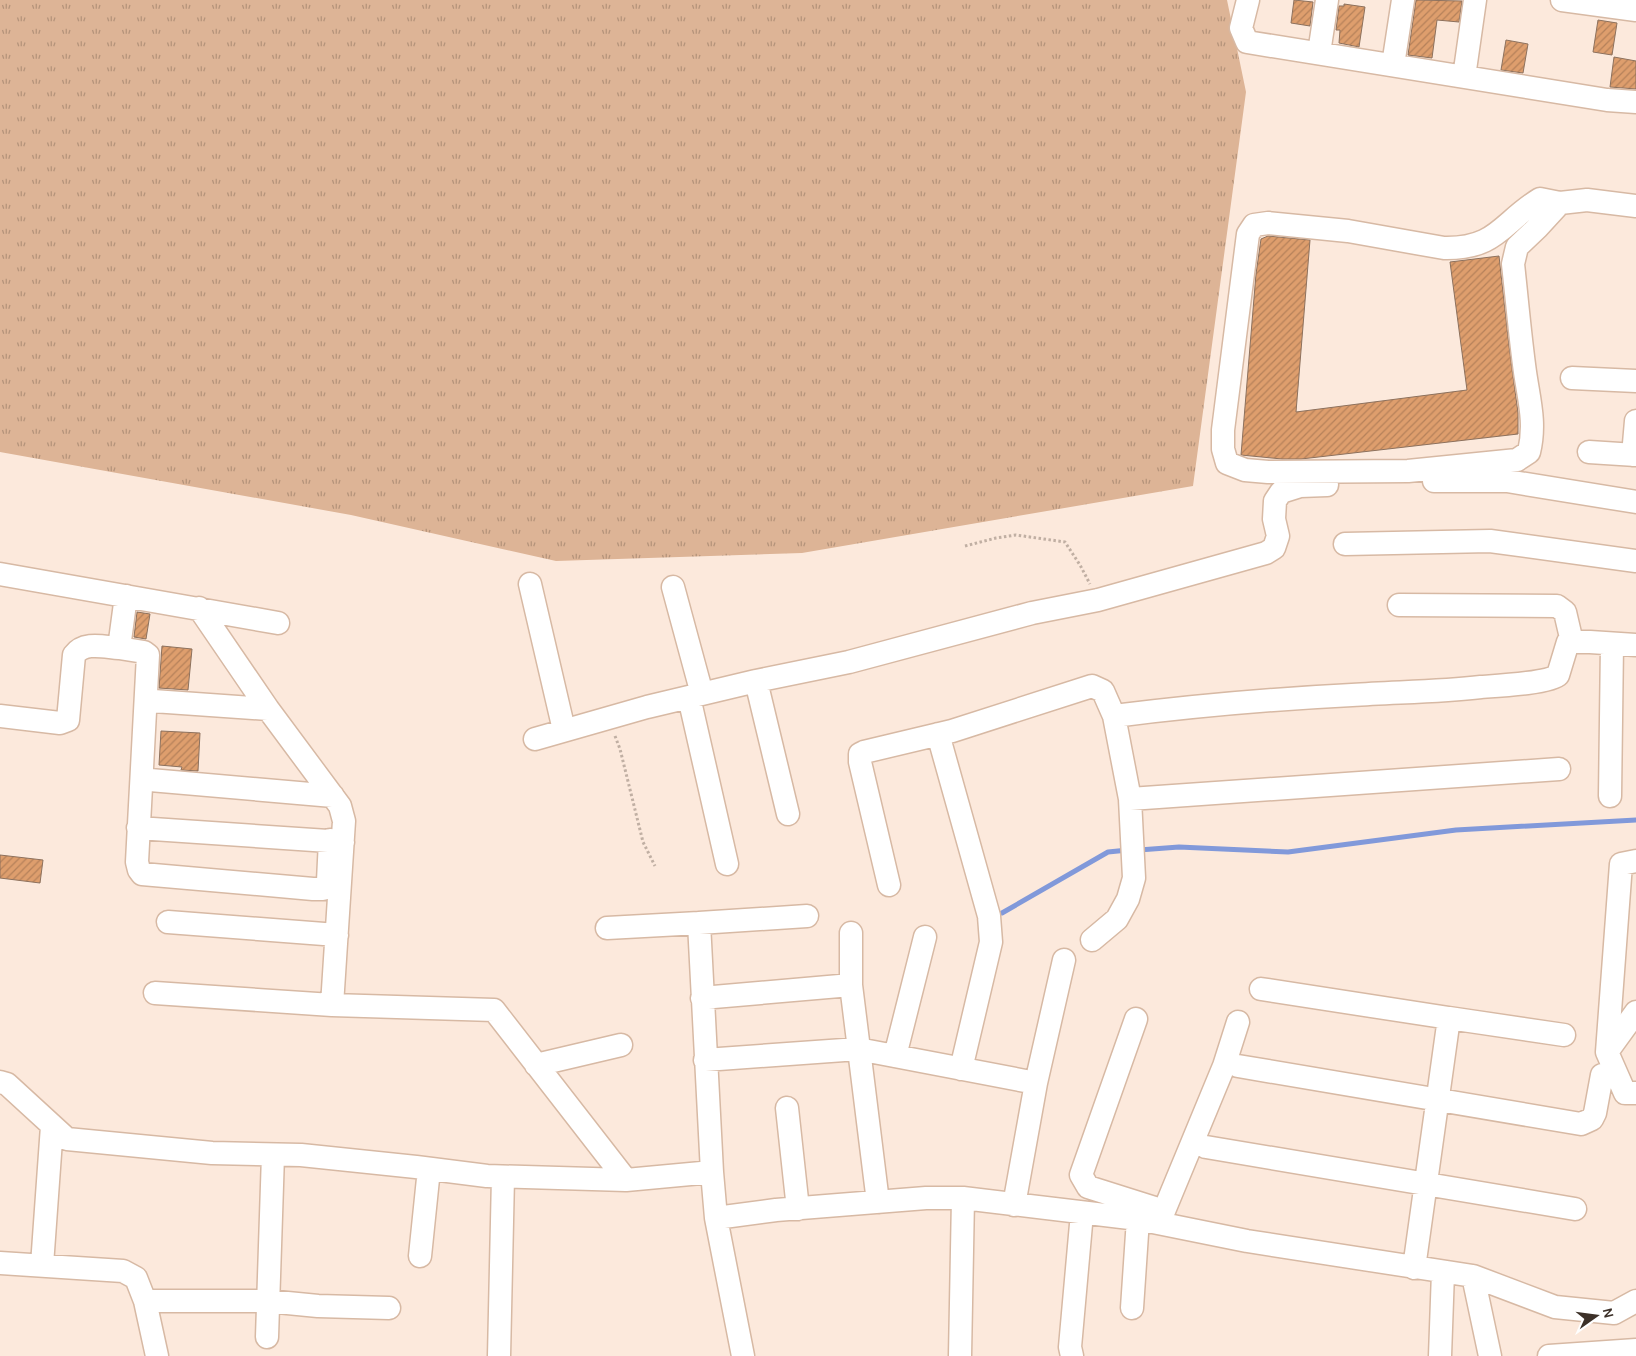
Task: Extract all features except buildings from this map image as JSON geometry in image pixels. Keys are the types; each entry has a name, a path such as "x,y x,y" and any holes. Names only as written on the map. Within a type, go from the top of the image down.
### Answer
{"street":[{"path":"1248,0 1241,28 1247,42 1607,100 1636,102"},
{"path":"1319,53 1327,0"},
{"path":"1393,65 1402,0"},
{"path":"1464,77 1475,0"},
{"path":"1562,0 1636,10"},
{"path":"1560,202 1517,247 1513,264 1525,373 1532,416 1533,435 1529,452 1517,460 1408,471 1268,472 1245,470 1227,464 1223,449 1223,430 1248,234 1254,225 1268,223 1348,231 1444,248 1455,248 1481,243 1496,236 1530,205 1540,199 1560,202 1587,200 1636,206"},
{"path":"1572,378 1636,381"},
{"path":"1589,452 1635,455 1636,422"},
{"path":"535,739 695,695 849,662 1032,613 1098,600 1266,553 1274,548 1278,536 1274,519 1275,501 1281,492 1300,486 1408,481 1507,481 1636,502"},
{"path":"1345,544 1490,541 1636,561"},
{"path":"0,574 278,623"},
{"path":"530,584 564,730"},
{"path":"672,587 695,695 727,864"},
{"path":"119,648 126,596"},
{"path":"1399,605 1552,605 1564,612 1572,642"},
{"path":"199,608 268,709 333,796 343,813 344,821 336,841 337,935 332,1006"},
{"path":"1114,716 1168,709 1296,698 1455,690 1540,681 1556,678 1568,642 1636,645"},
{"path":"1610,796 1612,644"},
{"path":"0,716 60,723 68,720 74,655 79,649 86,646 144,652 148,656 137,862 142,874 147,876 313,889 323,889 335,875"},
{"path":"756,681 788,814"},
{"path":"889,885 860,762 860,754 938,734 1092,686 1103,691 1114,716 1130,799 1134,878 1128,898 1117,919 1092,940"},
{"path":"153,701 268,709"},
{"path":"938,734 989,916 992,934 961,1069"},
{"path":"1130,799 1559,769"},
{"path":"150,780 333,796"},
{"path":"138,828 336,841"},
{"path":"1636,862 1621,864 1607,1052 1625,1093 1636,1093"},
{"path":"607,928 807,916"},
{"path":"168,922 337,935"},
{"path":"699,923 705,1060 716,1218 743,1356"},
{"path":"851,933 851,985 878,1202"},
{"path":"895,1056 925,937"},
{"path":"1014,1205 1036,1083 1064,960"},
{"path":"702,998 851,985"},
{"path":"1261,989 1564,1035"},
{"path":"154,993 332,1006 494,1010 626,1180"},
{"path":"1607,1052 1636,1012"},
{"path":"1414,1268 1450,1018"},
{"path":"1136,1019 1081,1175 1088,1187 1154,1218"},
{"path":"1132,1308 1154,1218 1224,1066 1238,1022"},
{"path":"536,1065 621,1044"},
{"path":"705,1060 858,1049 1036,1083"},
{"path":"1238,1066 1581,1124 1588,1122 1595,1113 1602,1075"},
{"path":"0,1082 7,1084 66,1139 212,1153 300,1156 503,1177 626,1180 712,1172"},
{"path":"787,1108 798,1209"},
{"path":"42,1265 52,1126"},
{"path":"1206,1147 1575,1209"},
{"path":"267,1338 273,1155"},
{"path":"420,1256 430,1169"},
{"path":"499,1356 503,1177"},
{"path":"716,1218 926,1198 963,1198 1082,1213 1154,1218 1247,1241 1473,1276 1555,1307 1614,1313 1636,1301"},
{"path":"960,1356 963,1198"},
{"path":"1072,1356 1070,1346 1082,1213"},
{"path":"0,1263 123,1272 136,1278 158,1356"},
{"path":"1440,1356 1443,1272"},
{"path":"1473,1276 1490,1356"},
{"path":"144,1301 267,1301 318,1306 389,1308"},
{"path":"1549,1356 1636,1350"}],"path":[{"path":"965,546 1016,535 1065,542 1080,565 1098,600"},
{"path":"604,719 617,741 643,842 656,866"}],"green space":[{"path":"0,0 1227,0 1246,92 1193,486 802,553 556,561 351,515 0,452"}],"waterway":[{"path":"1139,850 1179,847 1288,852 1456,830 1636,820"},
{"path":"1002,913 1108,852 1128,850"}]}
